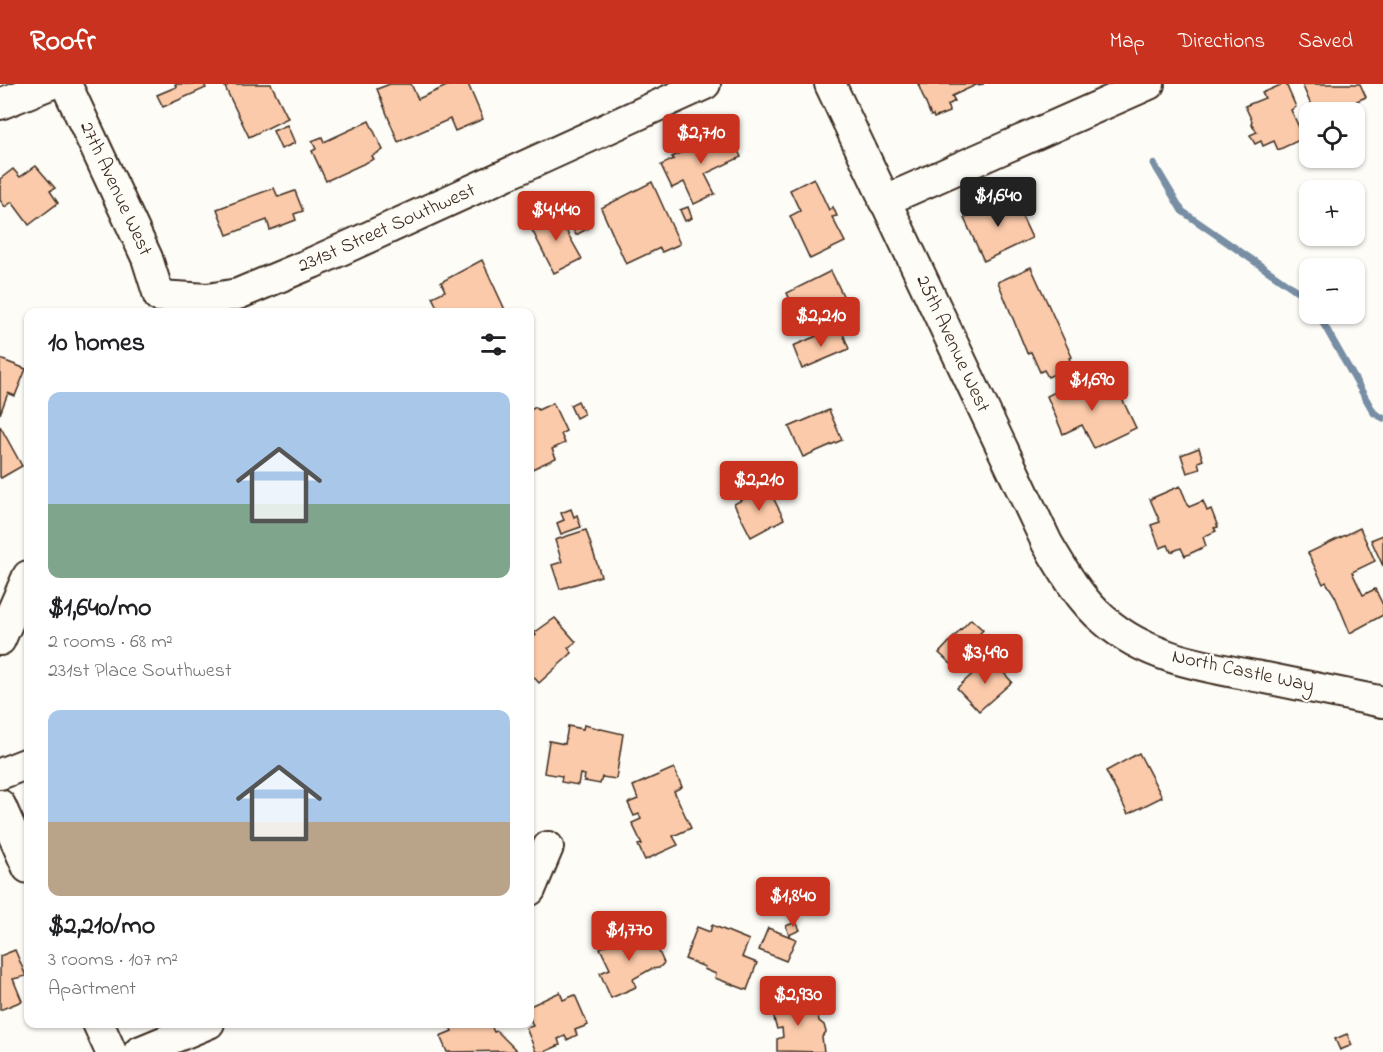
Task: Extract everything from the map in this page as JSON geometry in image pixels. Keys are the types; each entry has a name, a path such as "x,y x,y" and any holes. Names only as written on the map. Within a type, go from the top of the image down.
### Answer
{"street":[{"path":"0,104 50,84"},
{"name":"27th Avenue West","path":"66,84 147,258 156,304"},
{"name":"231st Street Southwest","path":"156,304 238,294 312,264 705,84"},
{"name":"25th Avenue West","path":"830,84 1047,543 1084,598"},
{"path":"884,201 1149,84"},
{"path":"0,640 24,585"},
{"name":"North Castle Way","path":"1084,598 1103,620 1132,640 1160,654 1200,665 1383,702"},
{"path":"0,774 24,765"},
{"path":"0,805 24,859"},
{"path":"534,881 548,848"},
{"path":"100,1028 111,1052"},
{"path":"139,1052 197,1028"}],"building":[{"path":"175,84 204,84 206,88 163,107 157,95 176,87"},
{"path":"230,84 271,84 288,118 249,137 225,87"},
{"path":"390,84 411,84 418,99 451,84 468,84 483,119 455,131 450,119 398,142 377,89"},
{"path":"918,84 984,84 976,85 952,96 955,101 948,105 949,112 934,118 933,115 931,116"},
{"path":"1286,84 1296,107 1291,110 1299,127 1299,140 1278,150 1274,141 1263,146 1261,141 1255,144 1250,135 1257,132 1245,106 1265,98 1262,93"},
{"path":"1302,84 1360,84 1366,97 1354,102 1310,102"},
{"path":"369,121 383,150 372,156 374,159 326,181 312,151 316,149 312,141 322,137 324,142"},
{"path":"287,125 295,143 281,149 273,131"},
{"path":"728,130 741,157 705,174 715,194 694,204 684,182 672,188 661,165 674,159 672,157"},
{"path":"36,166 55,188 50,191 58,203 29,225 12,202 5,207 0,200 0,179 13,169 20,177"},
{"path":"814,178 829,210 833,207 837,216 832,217 845,242 810,259 790,216 800,211 790,190"},
{"path":"652,182 680,244 662,252 660,248 626,264 601,208"},
{"path":"274,188 278,197 295,191 303,211 294,214 296,220 270,230 267,220 227,235 217,209"},
{"path":"1012,195 1032,238 984,261 964,218"},
{"path":"688,207 692,218 685,221 680,210"},
{"path":"554,209 582,259 554,273 531,228 545,221 542,215"},
{"path":"581,214 589,228 576,235 568,221"},
{"path":"482,260 504,308 438,308 432,297 445,291 441,282"},
{"path":"1031,267 1072,357 1069,358 1072,366 1048,377 1044,370 1040,372 1031,352 1027,353 998,282"},
{"path":"831,271 850,310 837,316 839,320 822,329 809,301 794,308 787,293"},
{"path":"840,326 849,349 802,369 793,346"},
{"path":"0,359 24,368 24,374 15,396 8,393 0,414"},
{"path":"1079,380 1085,393 1113,380 1136,428 1094,448 1082,425 1063,434 1047,396"},
{"path":"578,401 584,414 576,418 570,405"},
{"path":"553,403 566,431 561,434 565,443 552,449 556,458 534,468 534,408 538,410"},
{"path":"829,410 842,440 803,457 789,427"},
{"path":"0,426 22,466 1,478 0,477"},
{"path":"1199,448 1203,460 1198,462 1200,469 1187,473 1181,455"},
{"path":"767,486 784,519 751,537 734,504"},
{"path":"1180,486 1189,507 1203,501 1207,511 1211,509 1218,527 1214,528 1216,531 1203,537 1206,546 1185,556 1181,548 1171,552 1168,545 1160,548 1151,525 1160,522 1150,499"},
{"path":"571,509 574,517 577,515 581,527 561,534 557,523 564,520 561,513"},
{"path":"1360,528 1375,561 1352,572 1363,595 1375,589 1383,605 1383,615 1350,633 1335,596 1326,582 1323,584 1308,553"},
{"path":"586,530 601,576 560,589 552,565 562,562 555,540"},
{"path":"1383,535 1383,566 1371,540"},
{"path":"555,618 576,642 568,648 572,653 539,683 534,677 534,637 536,635 534,633"},
{"path":"971,619 983,630 951,664 939,653"},
{"path":"990,658 1012,682 979,711 957,688"},
{"path":"584,725 623,734 616,779 602,777 600,784 584,781 585,775 580,774 578,785 561,782 562,776 544,773 549,741 565,744 568,726 583,729"},
{"path":"1139,753 1162,797 1128,814 1106,771"},
{"path":"674,768 682,787 674,791 691,828 673,836 678,845 645,860 638,845 642,844 632,823 641,819 639,814 634,816 628,803 638,799 633,786"},
{"path":"796,922 800,930 789,935 786,926"},
{"path":"712,925 749,940 742,957 757,963 747,990 715,978 716,974 704,969 705,967 685,959 697,927 710,932"},
{"path":"768,928 796,939 786,961 759,950"},
{"path":"634,933 637,940 651,934 664,963 659,968 651,969 633,979 636,987 611,998 600,973 610,969 600,948"},
{"path":"15,950 24,976 13,979 22,1001 0,1010 0,956"},
{"path":"560,992 563,1000 575,995 588,1025 575,1030 577,1035 567,1040 565,1036 558,1039 560,1045 544,1052 536,1052 526,1028 534,1028 534,1004"},
{"path":"807,998 809,1011 817,1010 819,1021 824,1025 826,1032 822,1037 824,1052 777,1051 777,1039 783,1037 782,1028 777,1029 772,1005"},
{"path":"450,1028 492,1028 517,1051 447,1052 440,1036 452,1031"},
{"path":"1347,1034 1352,1045 1340,1050 1335,1039"}],"waterway":[{"path":"1154,164 1182,211 1299,292"},
{"path":"1324,324 1374,413 1383,418"}]}
